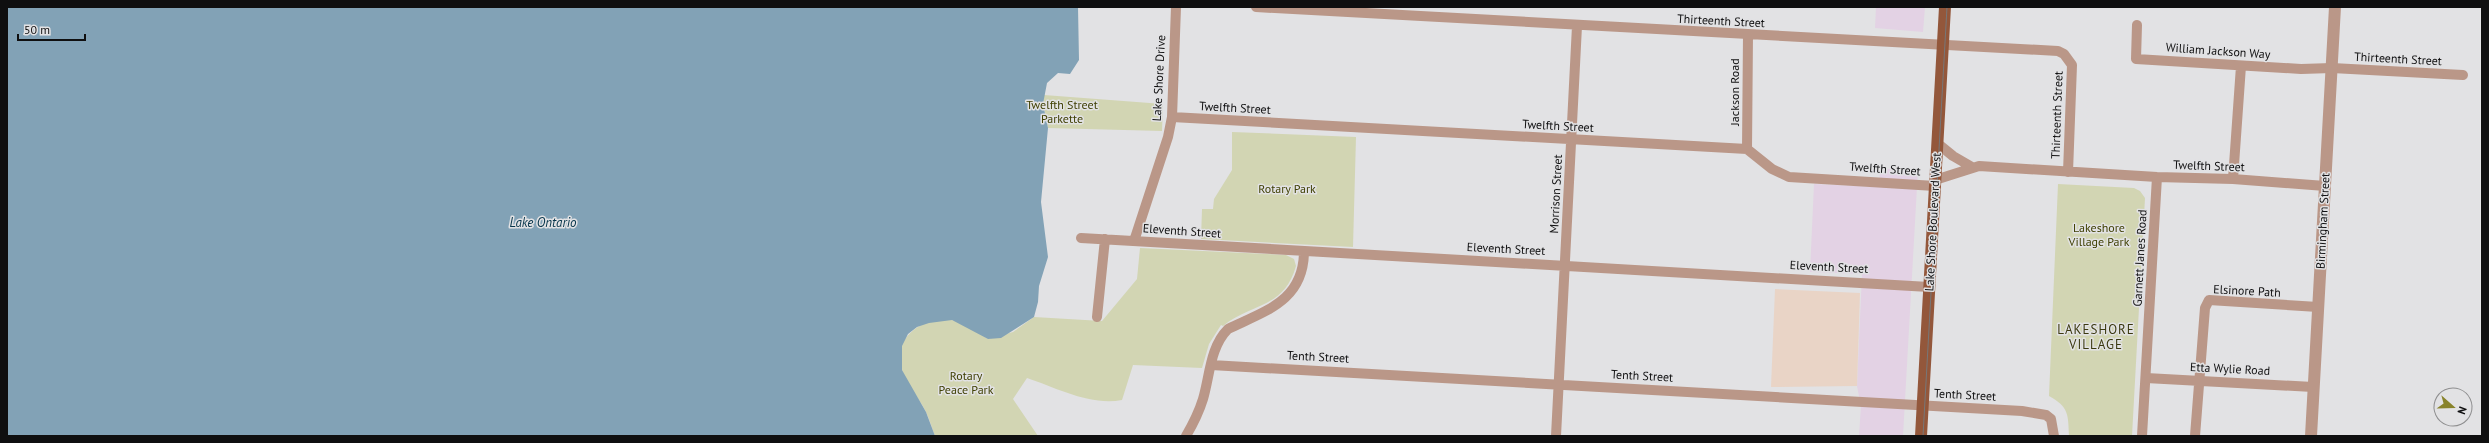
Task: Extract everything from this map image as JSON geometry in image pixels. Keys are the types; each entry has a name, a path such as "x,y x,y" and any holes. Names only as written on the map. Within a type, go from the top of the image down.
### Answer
{"main road":[{"name":"Lake Shore Boulevard West","path":"1921,436 1945,7"}],"street":[{"name":"Lake Shore Drive","path":"1134,241 1168,138 1172,117 1176,7"},
{"name":"Thirteenth Street","path":"1256,7 1577,26 2058,51 2064,54 2072,65 2068,172"},
{"name":"Birmingham Street","path":"2310,436 2336,7"},
{"name":"William Jackson Way","path":"2137,25 2136,59 2301,70 2332,68"},
{"name":"Morrison Street","path":"1556,436 1577,26"},
{"name":"Jackson Road","path":"1747,149 1748,35"},
{"path":"2232,179 2241,66"},
{"name":"Thirteenth Street","path":"2332,68 2463,75"},
{"name":"Twelfth Street","path":"1172,117 1747,149 1772,169 1789,177 1935,183 1972,167 2006,167 2158,177 2232,179 2325,186"},
{"path":"1937,143 1953,156 1972,167"},
{"name":"Garnett Janes Road","path":"2142,436 2158,177"},
{"name":"Eleventh Street","path":"1081,238 1929,287"},
{"path":"1097,317 1105,239"},
{"path":"1186,436 1199,412 1211,364 1220,339 1228,328 1269,311 1288,295 1302,270 1304,251"},
{"name":"Elsinore Path","path":"2198,381 2205,308 2208,300 2318,307"},
{"name":"Tenth Street","path":"1211,364 2046,414 2052,419 2054,436"},
{"name":"Etta Wylie Road","path":"2146,378 2313,387"},
{"path":"2195,436 2198,381"}],"shaded area":[{"path":"1876,7 1925,7 1923,32 1875,28"},
{"path":"1880,169 1918,169 1903,436 1859,436 1861,406 1857,386 1862,274 1810,272 1814,184 1879,187"},
{"path":"1775,289 1860,293 1857,386 1771,387"}],"green space":[{"name":"Twelfth Street Parkette","path":"1044,95 1163,104 1162,131 1048,128 1043,104"},
{"name":"Rotary Park","path":"1232,132 1356,137 1353,247 1201,239 1202,209 1213,209 1214,199 1232,170"},
{"name":"Lakeshore Village Park","path":"2058,184 2134,188 2140,191 2145,198 2132,436 2069,436 2068,417 2064,408 2056,400 2049,396"},
{"name":"Rotary Peace Park","path":"1140,248 1286,255 1294,259 1296,266 1291,280 1275,298 1223,326 1221,325 1209,344 1202,368 1133,365 1122,400 1110,401 1074,395 1027,378 1013,399 1038,436 935,436 925,410 902,370 900,359 901,348 905,339 912,332 921,325 931,321 941,319 952,320 966,325 988,339 1013,332 1034,317 1102,321 1137,279"}],"water":[{"name":"Lake Ontario","path":"7,7 1078,7 1079,60 1070,74 1058,73 1047,83 1043,104 1048,128 1041,202 1048,257 1039,286 1038,302 1034,317 1001,338 988,339 952,320 929,323 917,327 908,334 902,346 902,370 926,412 935,436 7,436"}],"tram line":[{"path":"1923,436 1947,7"}],"district":[{"name":"LAKESHORE VILLAGE","path":"2096,336"}]}
